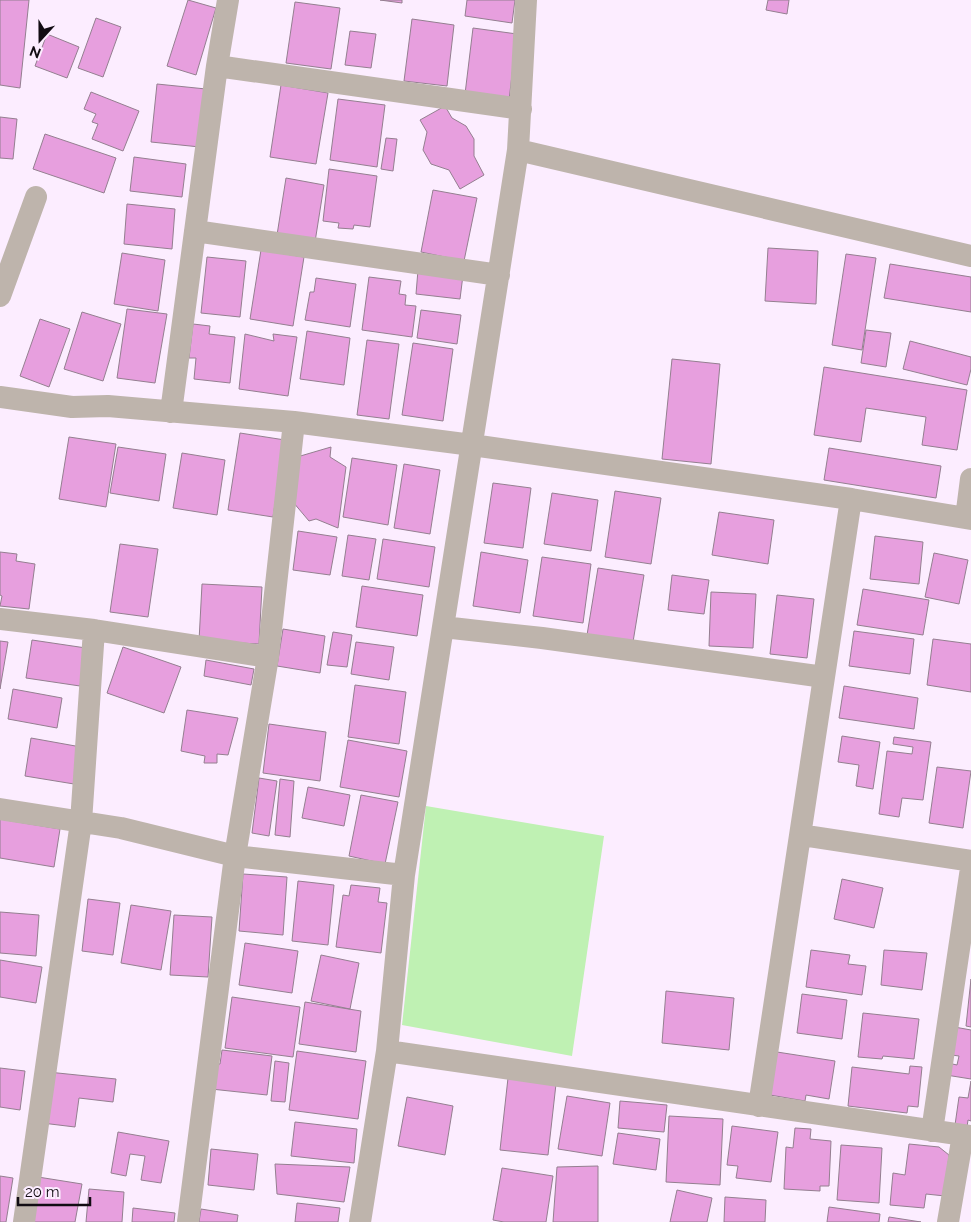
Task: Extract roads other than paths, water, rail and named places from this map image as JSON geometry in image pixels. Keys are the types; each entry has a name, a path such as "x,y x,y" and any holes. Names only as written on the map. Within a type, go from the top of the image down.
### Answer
{"street":[{"path":"171,412 216,66 228,0"},
{"path":"362,1222 387,1051 404,874 518,150 526,0"},
{"path":"216,66 521,109"},
{"path":"518,150 971,256"},
{"path":"0,296 36,198"},
{"path":"195,231 499,275"},
{"path":"0,397 72,407 108,406 294,422 472,445 851,499 969,519 971,479"},
{"path":"188,1222 235,856 268,657 294,422"},
{"path":"759,1106 851,499"},
{"path":"0,619 94,630 268,657"},
{"path":"443,627 824,677"},
{"path":"24,1222 81,822 94,630"},
{"path":"0,809 121,828 235,856 404,874"},
{"path":"800,835 971,861"},
{"path":"932,1131 967,919 971,868"},
{"path":"387,1051 967,1136 948,1222"}]}
